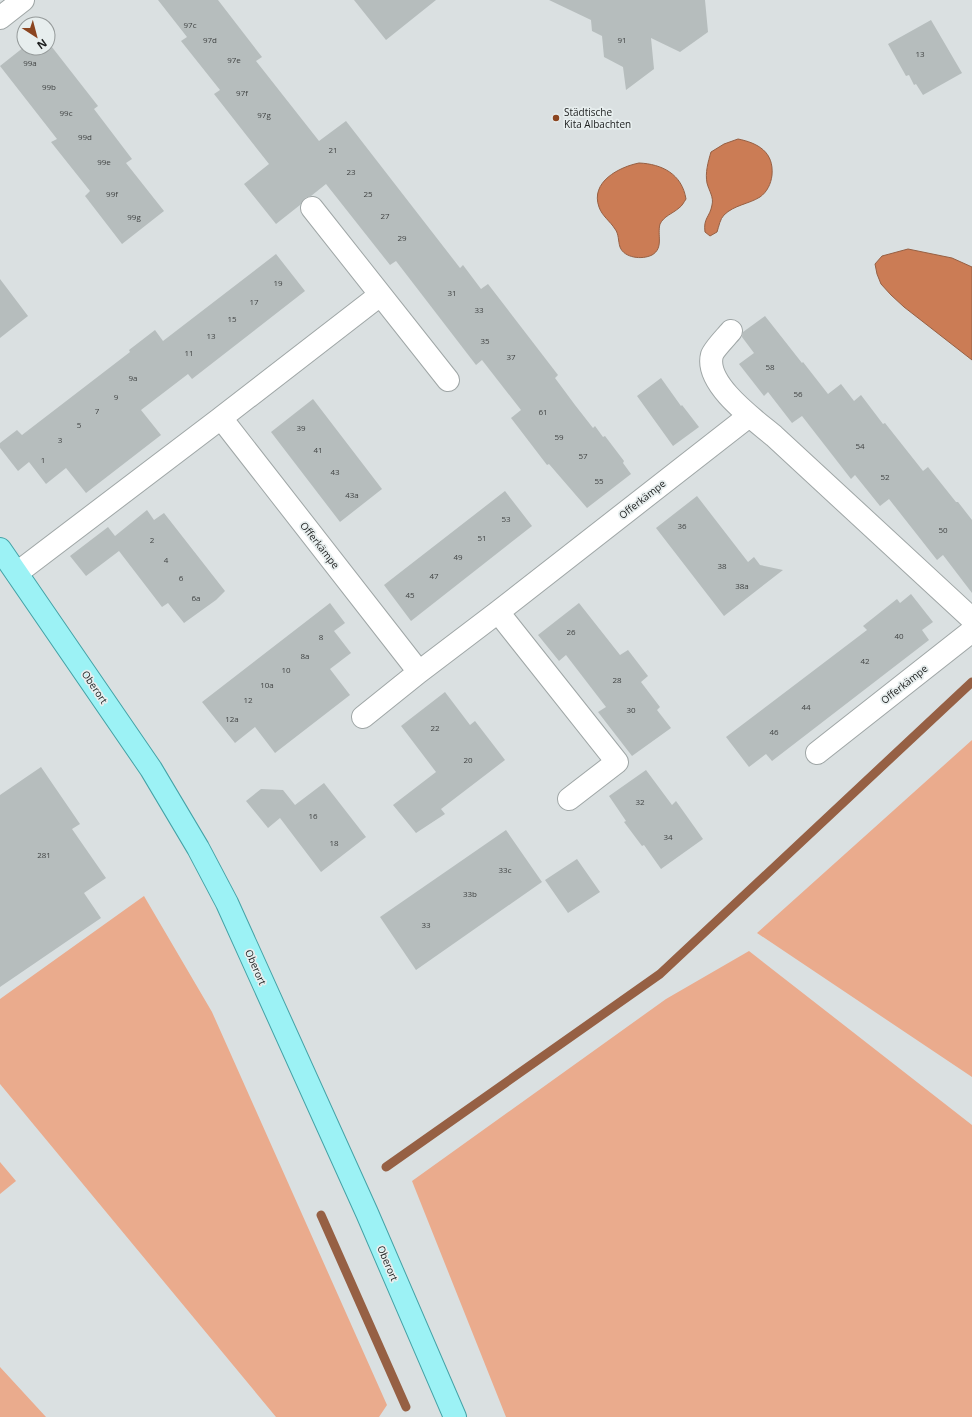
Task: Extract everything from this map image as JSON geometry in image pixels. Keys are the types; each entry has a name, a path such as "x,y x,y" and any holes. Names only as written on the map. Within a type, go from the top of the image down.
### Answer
{"main road":[{"name":"Oberort","path":"0,549 151,769 198,848 227,903 367,1213 455,1417"}],"street":[{"path":"0,18 23,0"},
{"path":"312,208 448,380"},
{"path":"17,573 380,295"},
{"path":"732,331 712,355 712,369 721,388 749,416 774,436 972,618"},
{"name":"Offerkämpe","path":"363,717 749,416"},
{"name":"Offerkämpe","path":"221,418 419,672"},
{"path":"498,612 617,762 568,798"},
{"name":"Offerkämpe","path":"817,753 972,631"}],"shaded area":[{"path":"738,139 758,146 767,155 772,167 771,182 767,190 760,197 732,209 724,215 717,232 710,236 705,232 705,224 712,202 712,197 706,179 711,152 724,144"},
{"path":"639,163 663,168 670,172 680,183 684,190 686,199 680,207 666,217 660,224 659,245 656,252 648,257 639,258 629,256 622,251 618,235 613,226 600,210 597,198 602,183 608,177 623,168"},
{"path":"908,249 952,258 972,267 972,360 904,307 881,284 875,264 882,256"},
{"path":"972,740 972,1077 757,933"},
{"path":"144,896 212,1012 387,1405 379,1417 276,1417 0,1084 0,999"},
{"path":"749,951 972,1125 972,1417 506,1417 412,1181 666,999"},
{"path":"0,1162 16,1181 0,1194"},
{"path":"0,1367 46,1417 0,1417"}],"building":[{"path":"158,0 218,0 262,57 256,61 319,141 346,121 460,268 463,265 481,289 488,284 558,375 555,378 575,405 593,428 595,426 603,437 605,436 624,461 623,463 631,474 587,508 549,464 547,465 511,418 521,410 482,360 476,365 396,261 390,265 326,184 311,196 305,198 300,205 276,224 244,184 269,164 214,94 220,90 181,41 187,37"},
{"path":"354,0 436,0 386,40"},
{"name":"Städtische Kita Albachten","path":"549,0 705,0 708,32 680,52 651,38 654,69 626,90 623,67 604,57 602,36 592,31 591,20"},
{"path":"931,20 962,73 923,95 916,84 914,85 909,75 906,76 888,44"},
{"path":"56,52 98,106 94,109 132,159 126,163 164,211 122,244 85,196 90,191 51,142 57,139 0,66 16,53 16,56 56,56"},
{"path":"276,254 305,291 192,379 188,374 141,410 161,435 86,493 66,468 46,484 29,462 18,471 0,448 0,443 17,430 22,435 130,352 129,350 155,330 163,341"},
{"path":"0,279 28,316 0,338"},
{"path":"765,316 828,394 841,384 854,401 861,395 883,424 885,423 923,471 928,467 972,520 972,593 943,555 937,560 889,499 880,506 855,475 851,479 802,416 792,423 768,392 764,396 739,364 754,353 742,337 743,332"},
{"path":"661,378 681,406 682,405 699,427 673,446 637,396"},
{"path":"313,399 382,489 340,522 271,432"},
{"path":"505,491 532,526 411,621 384,585"},
{"path":"697,496 748,562 754,557 760,565 783,570 724,616 656,528"},
{"path":"147,510 154,520 164,513 225,591 216,600 184,623 168,603 162,607 119,551 86,576 70,556 108,527 115,536"},
{"path":"911,594 933,622 922,630 929,640 772,761 766,754 749,767 726,737 867,630 863,626 897,599 900,603"},
{"path":"330,603 345,623 334,631 351,653 330,669 350,695 275,753 255,727 235,743 202,702"},
{"path":"579,603 620,655 628,650 648,676 641,682 660,707 657,710 671,728 632,756 598,712 606,707 566,655 559,661 538,635"},
{"path":"445,692 470,725 475,721 505,760 441,809 445,814 416,833 393,805 436,772 401,726"},
{"path":"41,767 80,824 72,829 106,878 84,893 101,918 0,987 0,795"},
{"path":"646,770 672,805 676,801 703,839 661,869 644,845 642,846 624,822 626,821 609,796"},
{"path":"324,783 366,837 321,872 280,818 268,828 246,801 261,789 283,790 295,805"},
{"path":"506,830 542,882 416,970 380,917"},
{"path":"577,859 600,892 568,913 545,880"}],"waterway":[{"path":"386,1167 660,974 972,682"},
{"path":"321,1215 406,1407"}],"place":[{"name":"Städtische Kita Albachten","path":"556,118"}]}
